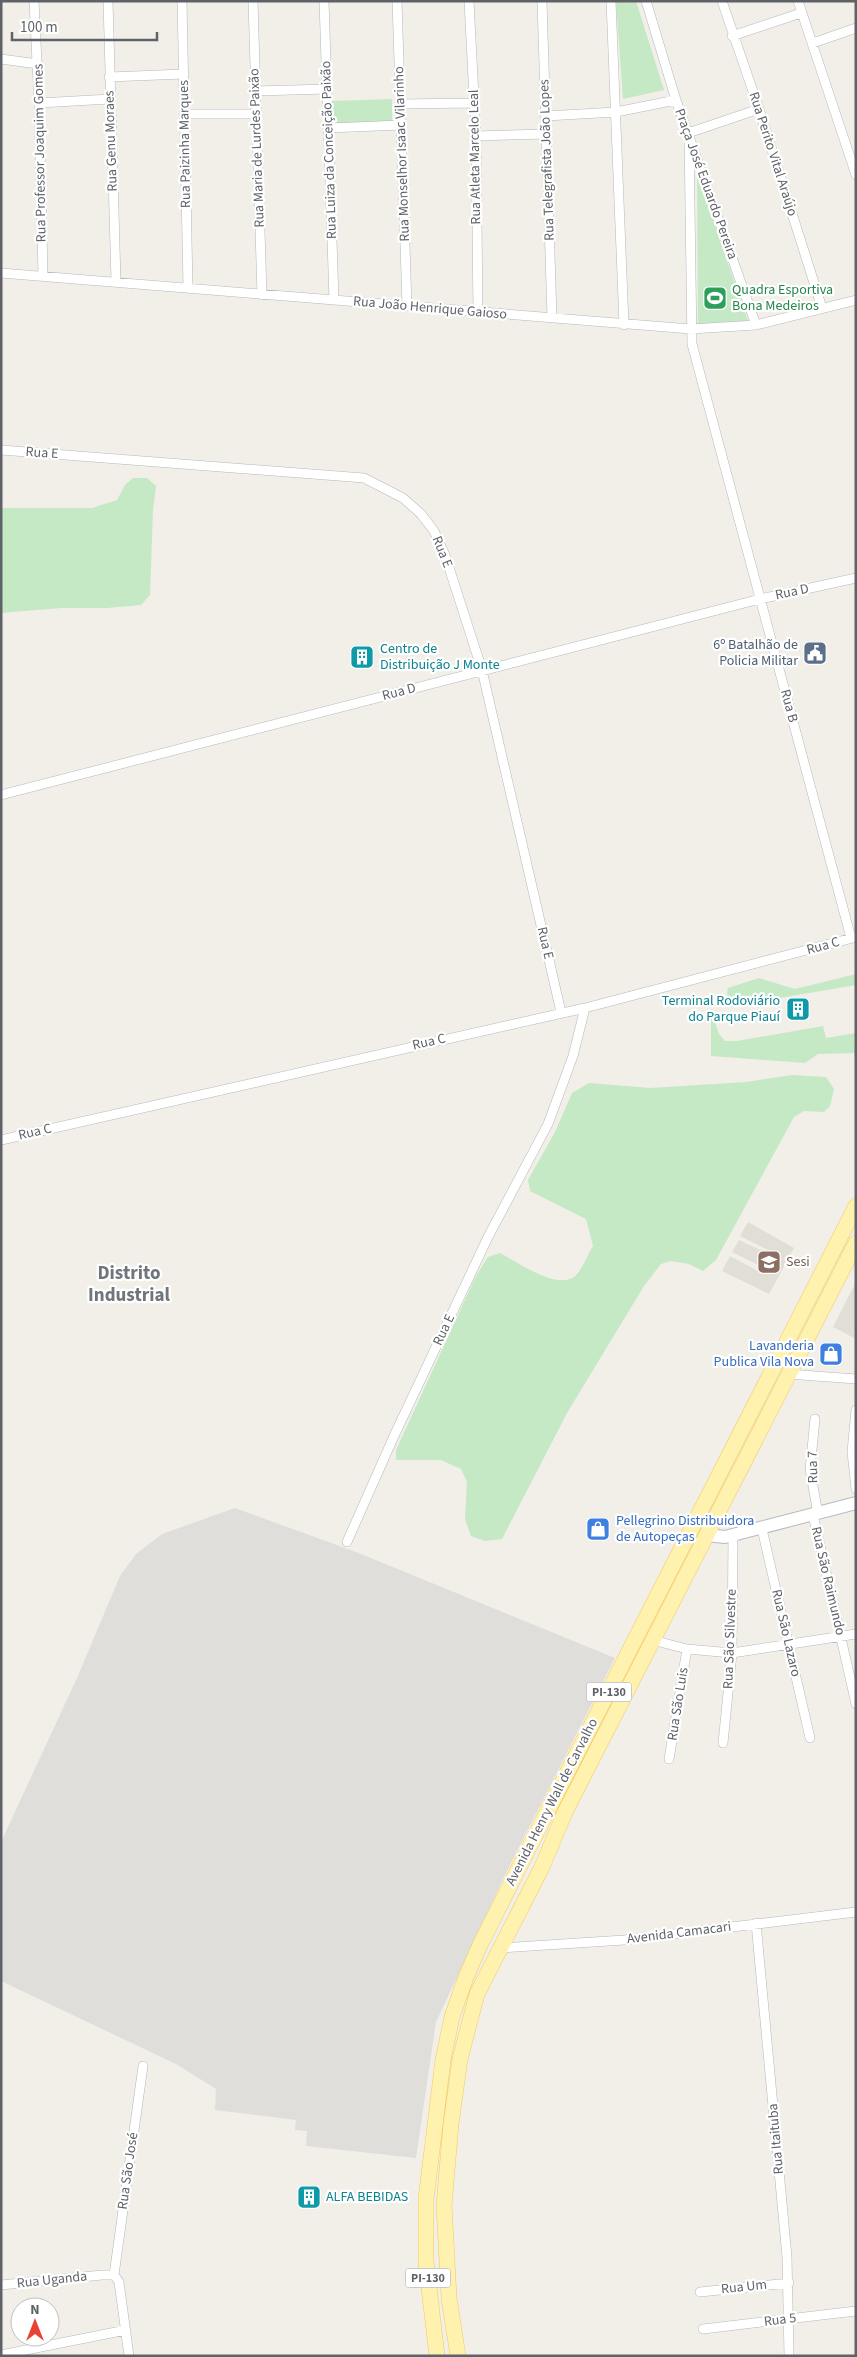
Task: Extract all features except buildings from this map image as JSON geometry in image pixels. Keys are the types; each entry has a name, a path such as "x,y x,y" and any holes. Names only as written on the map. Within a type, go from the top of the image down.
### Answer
{"main road":[{"name":"Avenida Henry Wall de Carvalho","path":"437,2356 426,2262 426,2199 437,2097 448,2035 466,1977 520,1865 856,1206"},
{"name":"Avenida Henry Wall de Carvalho","path":"458,2356 446,2267 444,2206 458,2075 469,2019 477,1994 539,1873 560,1822 662,1619 856,1243"},
{"path":"792,1332 806,1339"},
{"path":"693,1523 706,1535"},
{"path":"650,1610 662,1619"},
{"path":"520,1865 531,1865 539,1873"},
{"path":"480,1945 487,1954 500,1952"},
{"path":"429,2165 447,2166"}],"street":[{"name":"Rua Professor Joaquim Gomes","path":"34,1 38,64 43,276"},
{"name":"Rua Genu Moraes","path":"108,1 116,281"},
{"name":"Rua Paizinha Marques","path":"182,1 188,287"},
{"name":"Rua Maria de Lurdes Paixão","path":"253,1 262,295"},
{"name":"Rua Luiza da Conceição Paixão","path":"324,1 334,300"},
{"name":"Rua Monselhor Isaac Vilarinho","path":"397,1 407,306"},
{"name":"Rua Atleta Marcelo Leal","path":"469,1 476,136 478,313"},
{"name":"Rua Telegrafista João Lopes","path":"542,1 552,318"},
{"path":"610,1 624,325"},
{"name":"Praça José Eduardo Pereira","path":"646,1 676,100 756,325"},
{"name":"Rua Perito Vital Araújo","path":"722,1 732,36 759,109 822,308"},
{"path":"798,1 856,175"},
{"path":"732,36 801,13"},
{"path":"812,43 856,28"},
{"path":"1,59 38,64"},
{"path":"109,77 184,74"},
{"path":"256,91 328,89"},
{"path":"39,103 110,100"},
{"name":"Praça José Eduardo Pereira","path":"546,116 616,112 676,100"},
{"path":"400,104 474,103"},
{"path":"689,136 759,109"},
{"path":"184,114 256,114"},
{"path":"329,128 401,125"},
{"path":"476,136 547,134"},
{"name":"Rua B","path":"689,136 691,329 697,367 853,938"},
{"name":"Rua João Henrique Gaioso","path":"1,273 691,329 756,325 856,300"},
{"name":"Rua E","path":"1,450 364,478 403,498 421,514 434,531 445,555 482,670 561,1012"},
{"name":"Rua D","path":"1,795 760,599 856,578"},
{"name":"Rua C","path":"1,1140 585,1008 853,938"},
{"name":"Rua E","path":"347,1542 394,1436 488,1237 548,1124 573,1056 585,1008"},
{"path":"788,1374 856,1379"},
{"path":"856,1410 852,1452 856,1489"},
{"name":"Rua 7","path":"815,1419 810,1469 816,1515"},
{"path":"706,1535 719,1537 762,1529 856,1503"},
{"name":"Rua São Raimundo","path":"816,1515 840,1636 856,1704"},
{"name":"Rua São Lazaro","path":"762,1529 810,1738"},
{"name":"Rua São Silvestre","path":"723,1743 732,1653 733,1535"},
{"path":"652,1640 687,1649 732,1653 856,1634"},
{"name":"Rua São Luis","path":"669,1759 687,1649"},
{"name":"Avenida Camacari","path":"500,1952 624,1940 856,1912"},
{"name":"Rua Itaituba","path":"756,1924 789,2283 789,2356"},
{"name":"Rua São José","path":"114,2276 142,2066"},
{"name":"Rua Uganda","path":"1,2286 102,2275 114,2276"},
{"path":"114,2276 119,2282 129,2356"},
{"name":"Rua Um","path":"700,2292 789,2283"},
{"name":"Rua 5","path":"703,2328 856,2311"},
{"path":"1,2355 126,2330"}],"shaded area":[{"name":"Sesi","path":"748,1222 794,1248 769,1294 722,1271 730,1256 760,1272 762,1267 732,1252 739,1240 769,1254 770,1251 740,1236"},
{"path":"856,1282 856,1339 833,1327"},
{"path":"235,1508 356,1552 615,1658 507,1871 436,2022 416,2158 306,2146 307,2131 295,2130 296,2120 215,2110 216,2089 176,2064 1,1981 1,1842 77,1678 120,1576 136,1554 162,1534"}],"green space":[{"path":"616,1 636,1 664,90 623,99"},
{"path":"392,99 392,124 333,126 332,101"},
{"path":"697,174 748,321 698,326"},
{"path":"133,478 147,478 156,486 153,510 150,595 141,605 107,608 61,608 1,613 1,508 92,508 117,500 125,485"},
{"path":"856,974 856,985 733,1006 727,996 728,988 759,978 795,989"},
{"path":"711,1010 719,1034 725,1041 737,1041 823,1026 826,1038 856,1033 856,1060 854,1053 818,1054 805,1063 711,1056"},
{"path":"792,1075 826,1077 834,1089 830,1106 824,1112 804,1111 794,1117 716,1260 703,1271 689,1264 671,1261 661,1264 644,1286 567,1413 502,1539 485,1541 471,1536 465,1519 467,1482 461,1469 441,1460 396,1460 396,1450 476,1276 488,1257 500,1253 548,1278 568,1280 578,1273 593,1246 586,1219 530,1191 528,1180 555,1132 572,1093 589,1083 650,1088 746,1082"}],"place":[{"name":"Quadra Esportiva Bona Medeiros","path":"715,298"},
{"name":"6º Batalhão de Policia Militar","path":"815,653"},
{"name":"Centro de Distribuição J Monte","path":"362,657"},
{"name":"Terminal Rodoviário do Parque Piauí","path":"798,1009"},
{"name":"Sesi","path":"769,1262"},
{"name":"Lavanderia Publica Vila Nova","path":"831,1354"},
{"name":"Pellegrino Distribuidora de Autopeças","path":"598,1529"},
{"name":"ALFA BEBIDAS","path":"309,2197"}],"district":[{"name":"Distrito Industrial","path":"129,1284"}]}
